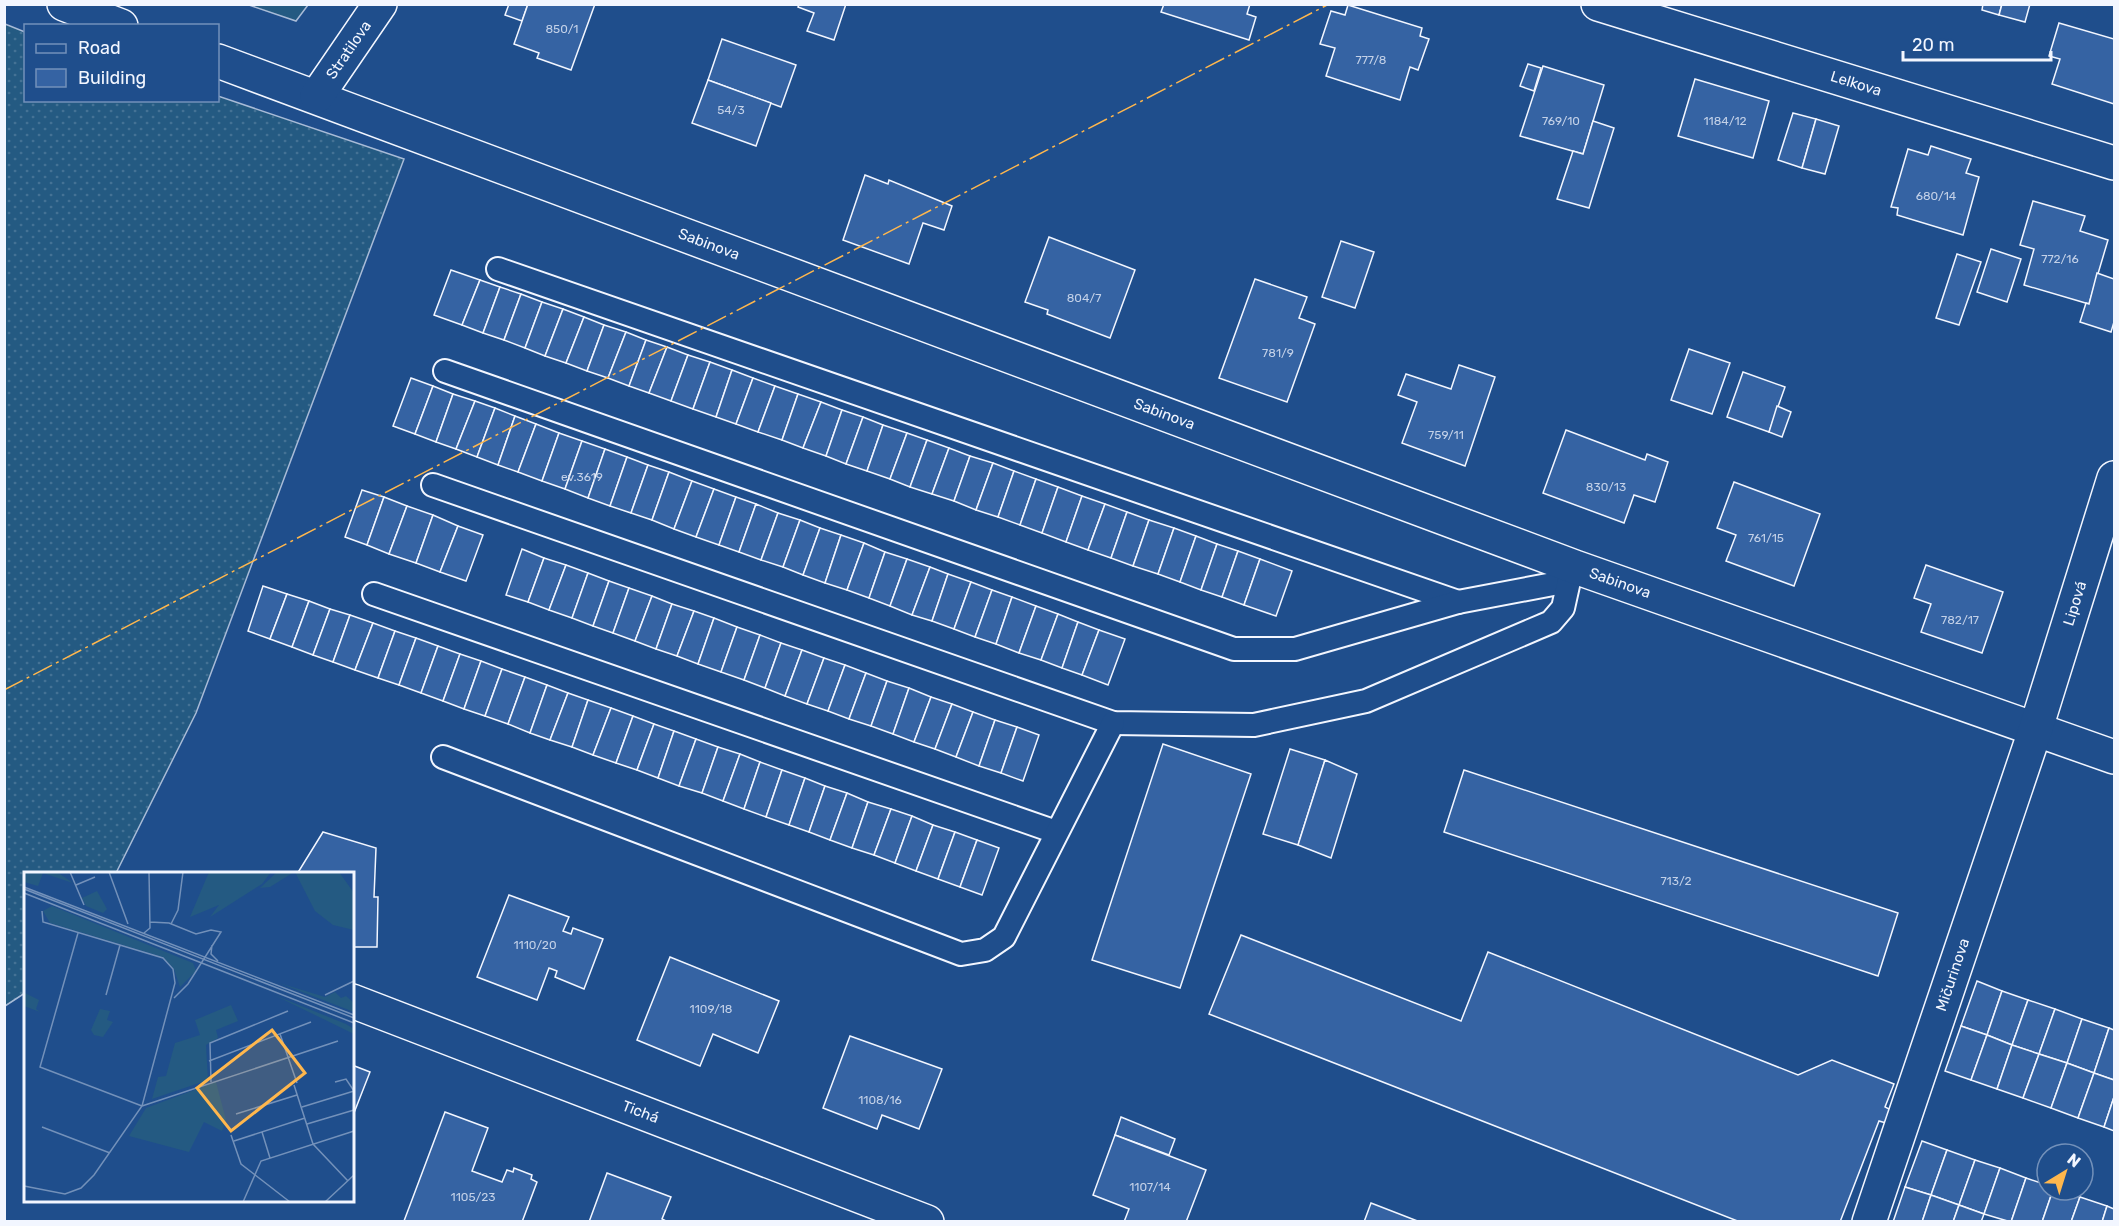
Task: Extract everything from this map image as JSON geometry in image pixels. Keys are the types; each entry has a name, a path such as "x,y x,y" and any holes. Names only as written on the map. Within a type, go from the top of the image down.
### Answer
{"street":[{"path":"64,4 116,24"},
{"name":"Stratilova","path":"317,96 380,4"},
{"name":"Lelkova","path":"1598,4 2115,163"},
{"name":"Sabinova","path":"219,61 317,96 1572,574 2036,728 2115,757"},
{"name":"Lipová","path":"2036,728 2115,478"},
{"name":"Mičurinova","path":"1869,1221 2036,728"},
{"name":"Tichá","path":"354,1002 927,1221"}],"lane":[{"path":"498,268 1458,602"},
{"path":"433,485 1113,723 1254,725 1366,701 1551,622 1563,608 1572,574 1458,602 1295,650 1234,649 445,371"},
{"path":"374,594 1056,832"},
{"path":"443,757 961,954 985,950 1004,937 1113,723"}],"shaded area":[{"path":"249,5 308,5 296,21"},
{"path":"5,24 24,32 24,102 219,102 219,96 404,159 196,713 116,872 24,872 24,994 5,1006"}],"building":[{"path":"509,4 528,4 522,21 505,15"},
{"path":"528,4 595,4 571,70 537,58 539,53 514,44"},
{"path":"799,4 846,4 834,40 807,31 814,13 798,7"},
{"path":"1164,4 1250,4 1247,14 1256,17 1249,40 1161,12"},
{"path":"1983,4 2002,4 1999,15 1982,10"},
{"path":"2002,4 2030,4 2025,22 1999,15"},
{"path":"1348,5 1422,28 1420,36 1429,39 1418,70 1410,67 1400,100 1326,76 1335,48 1320,44 1331,11 1345,15"},
{"path":"2059,23 2114,39 2114,104 2052,84 2060,59 2049,56"},
{"path":"722,39 796,65 781,107 708,80"},
{"path":"1528,64 1541,68 1534,91 1520,86"},
{"path":"1543,66 1604,85 1583,154 1520,136"},
{"path":"1695,79 1769,101 1753,158 1678,136"},
{"path":"708,80 771,103 756,146 692,123"},
{"path":"1793,113 1816,119 1802,168 1778,160"},
{"path":"1816,119 1839,126 1825,174 1802,168"},
{"path":"1593,121 1614,128 1589,208 1557,199 1573,151 1583,154"},
{"path":"1931,146 1971,159 1966,173 1979,177 1963,235 1897,215 1898,208 1891,207 1908,149 1928,155"},
{"path":"865,175 888,184 889,180 952,206 944,230 923,223 909,264 843,240"},
{"path":"2033,201 2085,216 2080,231 2108,240 2089,304 2024,285 2034,249 2020,245"},
{"path":"1049,237 1135,270 1110,338 1047,314 1048,310 1025,302"},
{"path":"1341,241 1374,252 1355,308 1322,297"},
{"path":"1991,249 2021,259 2007,302 1977,292"},
{"path":"1957,254 1981,262 1959,325 1936,318"},
{"path":"451,270 480,280 462,325 434,315"},
{"path":"2097,273 2114,279 2114,322 2111,332 2080,322 2086,303 2089,304"},
{"path":"1255,279 1307,297 1299,318 1315,324 1287,402 1219,378"},
{"path":"480,280 500,287 483,333 462,325"},
{"path":"500,287 521,294 504,340 483,333"},
{"path":"521,294 542,302 525,348 504,340"},
{"path":"542,302 563,309 545,356 525,348"},
{"path":"563,309 584,317 566,363 545,356"},
{"path":"584,317 604,325 587,371 566,363"},
{"path":"604,325 626,332 608,378 587,371"},
{"path":"626,332 646,340 629,386 608,378"},
{"path":"646,340 667,347 649,393 629,386"},
{"path":"667,347 688,355 671,401 649,393"},
{"path":"1689,349 1730,363 1712,414 1671,400"},
{"path":"688,355 710,362 693,409 671,401"},
{"path":"710,362 732,370 716,417 693,409"},
{"path":"1459,365 1495,377 1465,466 1402,443 1417,402 1398,395 1406,374 1451,389"},
{"path":"732,370 753,378 736,424 716,417"},
{"path":"1743,372 1785,387 1769,432 1727,417"},
{"path":"411,378 433,386 415,434 393,426"},
{"path":"753,378 775,386 758,432 736,424"},
{"path":"433,386 453,394 436,442 415,434"},
{"path":"775,386 798,394 782,440 758,432"},
{"path":"453,394 475,401 456,449 436,442"},
{"path":"798,394 821,402 803,448 782,440"},
{"path":"475,401 495,408 477,457 456,449"},
{"path":"821,402 842,410 826,456 803,448"},
{"path":"1777,406 1791,412 1782,437 1769,432"},
{"path":"495,408 515,416 498,465 477,457"},
{"path":"842,410 863,417 846,464 826,456"},
{"path":"515,416 536,424 518,472 498,465"},
{"path":"863,417 883,425 867,471 846,464"},
{"path":"536,424 559,433 542,481 518,472"},
{"path":"883,425 907,433 890,479 867,471"},
{"path":"1566,430 1645,460 1647,454 1668,462 1655,502 1634,495 1624,523 1543,493"},
{"path":"559,433 582,441 565,489 542,481"},
{"path":"907,433 927,440 910,487 890,479"},
{"path":"927,440 949,448 932,494 910,487"},
{"path":"582,441 605,449 588,498 565,489"},
{"path":"949,448 970,456 954,501 932,494"},
{"path":"605,449 627,457 610,506 588,498"},
{"path":"970,456 993,463 976,510 954,501"},
{"path":"627,457 648,465 631,513 610,506"},
{"path":"993,463 1014,471 998,517 976,510"},
{"path":"648,465 669,472 652,520 631,513"},
{"path":"1014,471 1036,479 1020,525 998,517"},
{"path":"669,472 692,481 674,529 652,520"},
{"path":"1036,479 1058,487 1042,533 1020,525"},
{"path":"692,481 714,489 696,537 674,529"},
{"path":"1734,482 1820,514 1794,586 1726,561 1736,535 1717,528"},
{"path":"1058,487 1082,496 1066,542 1042,533"},
{"path":"714,489 736,497 719,545 696,537"},
{"path":"362,490 384,497 367,545 345,537"},
{"path":"1082,496 1105,504 1088,550 1066,542"},
{"path":"384,497 407,506 389,554 367,545"},
{"path":"736,497 756,504 739,552 719,545"},
{"path":"756,504 778,513 761,560 739,552"},
{"path":"1105,504 1127,512 1111,558 1088,550"},
{"path":"407,506 433,515 416,563 389,554"},
{"path":"1127,512 1149,520 1133,566 1111,558"},
{"path":"778,513 800,520 783,567 761,560"},
{"path":"433,515 458,526 440,572 416,563"},
{"path":"800,520 820,528 803,575 783,567"},
{"path":"1149,520 1174,528 1158,574 1133,566"},
{"path":"458,526 483,535 466,581 440,572"},
{"path":"820,528 841,535 825,583 803,575"},
{"path":"1174,528 1196,536 1180,582 1158,574"},
{"path":"841,535 864,543 847,590 825,583"},
{"path":"1196,536 1217,544 1201,590 1180,582"},
{"path":"864,543 885,552 869,598 847,590"},
{"path":"1217,544 1238,551 1222,597 1201,590"},
{"path":"522,549 544,558 528,602 506,595"},
{"path":"1238,551 1260,559 1244,605 1222,597"},
{"path":"885,552 907,559 890,606 869,598"},
{"path":"544,558 566,565 549,610 528,602"},
{"path":"907,559 930,567 912,615 890,606"},
{"path":"1260,559 1292,571 1276,616 1244,605"},
{"path":"566,565 588,573 572,618 549,610"},
{"path":"1926,565 2003,592 1982,653 1921,632 1931,604 1914,598"},
{"path":"930,567 948,574 932,621 912,615"},
{"path":"588,573 609,581 593,626 572,618"},
{"path":"948,574 971,582 954,629 932,621"},
{"path":"609,581 629,588 613,633 593,626"},
{"path":"971,582 992,590 975,637 954,629"},
{"path":"263,586 287,594 270,639 248,631"},
{"path":"629,588 652,596 635,641 613,633"},
{"path":"992,590 1012,597 996,644 975,637"},
{"path":"287,594 309,601 292,647 270,639"},
{"path":"652,596 672,604 656,649 635,641"},
{"path":"1012,597 1036,606 1019,653 996,644"},
{"path":"309,601 330,609 313,655 292,647"},
{"path":"672,604 694,611 677,656 656,649"},
{"path":"1036,606 1058,614 1041,660 1019,653"},
{"path":"330,609 350,615 333,662 313,655"},
{"path":"694,611 714,618 698,664 677,656"},
{"path":"1058,614 1078,622 1062,668 1041,660"},
{"path":"350,615 373,623 355,670 333,662"},
{"path":"714,618 737,627 721,672 698,664"},
{"path":"1078,622 1099,630 1082,675 1062,668"},
{"path":"373,623 395,631 378,678 355,670"},
{"path":"737,627 760,635 744,680 721,672"},
{"path":"1099,630 1125,639 1108,685 1082,675"},
{"path":"395,631 416,638 399,685 378,678"},
{"path":"760,635 781,643 765,688 744,680"},
{"path":"416,638 438,646 421,693 399,685"},
{"path":"781,643 802,650 785,696 765,688"},
{"path":"438,646 460,654 443,701 421,693"},
{"path":"802,650 824,658 807,704 785,696"},
{"path":"460,654 481,661 464,709 443,701"},
{"path":"824,658 845,665 828,711 807,704"},
{"path":"481,661 502,669 485,716 464,709"},
{"path":"845,665 866,673 849,719 828,711"},
{"path":"502,669 525,677 508,724 485,716"},
{"path":"866,673 887,681 871,726 849,719"},
{"path":"525,677 547,685 530,733 508,724"},
{"path":"887,681 909,688 893,734 871,726"},
{"path":"547,685 568,693 550,740 530,733"},
{"path":"909,688 931,697 914,742 893,734"},
{"path":"568,693 588,700 572,747 550,740"},
{"path":"931,697 952,704 935,749 914,742"},
{"path":"588,700 611,708 593,755 572,747"},
{"path":"952,704 973,712 956,757 935,749"},
{"path":"611,708 633,716 616,763 593,755"},
{"path":"973,712 995,720 979,766 956,757"},
{"path":"633,716 654,724 637,770 616,763"},
{"path":"995,720 1017,727 1001,773 979,766"},
{"path":"654,724 674,731 658,778 637,770"},
{"path":"1017,727 1039,735 1023,781 1001,773"},
{"path":"674,731 696,739 679,786 658,778"},
{"path":"696,739 718,747 702,793 679,786"},
{"path":"1163,744 1251,774 1180,988 1092,960"},
{"path":"718,747 740,754 723,801 702,793"},
{"path":"1290,749 1325,760 1298,845 1263,834"},
{"path":"740,754 760,762 744,809 723,801"},
{"path":"1325,760 1357,774 1331,858 1298,845"},
{"path":"760,762 782,770 766,817 744,809"},
{"path":"782,770 805,778 789,825 766,817"},
{"path":"1464,770 1898,913 1878,976 1444,832"},
{"path":"805,778 825,786 809,832 789,825"},
{"path":"825,786 847,793 830,840 809,832"},
{"path":"847,793 868,802 852,848 830,840"},
{"path":"868,802 891,809 874,855 852,848"},
{"path":"891,809 912,816 895,863 874,855"},
{"path":"912,816 933,825 916,871 895,863"},
{"path":"933,825 955,832 938,879 916,871"},
{"path":"323,832 376,848 374,897 378,897 377,947 354,947 354,872 298,872"},
{"path":"955,832 977,840 960,887 938,879"},
{"path":"977,840 999,848 982,895 960,887"},
{"path":"509,895 569,917 563,931 571,934 573,928 603,939 584,989 555,977 557,971 549,968 537,1000 477,977"},
{"path":"1241,935 1461,1021 1488,952 1798,1075 1832,1060 1894,1084 1885,1107 1891,1110 1886,1123 1879,1121 1840,1222 1740,1222 1209,1014"},
{"path":"670,957 779,1001 758,1053 713,1034 700,1066 637,1040"},
{"path":"1977,981 2002,991 1987,1035 1961,1026"},
{"path":"2002,991 2028,1000 2012,1045 1987,1035"},
{"path":"2028,1000 2055,1009 2039,1054 2012,1045"},
{"path":"2055,1009 2082,1019 2067,1063 2039,1054"},
{"path":"2082,1019 2109,1028 2094,1073 2067,1063"},
{"path":"1961,1026 1987,1035 1971,1080 1945,1071"},
{"path":"2109,1028 2114,1030 2114,1080 2094,1073"},
{"path":"1987,1035 2012,1045 1997,1089 1971,1080"},
{"path":"850,1036 942,1069 919,1129 882,1115 877,1129 823,1108"},
{"path":"2012,1045 2039,1054 2023,1098 1997,1089"},
{"path":"2039,1054 2067,1063 2051,1108 2023,1098"},
{"path":"2067,1063 2094,1073 2078,1118 2051,1108"},
{"path":"354,1066 370,1072 354,1113"},
{"path":"2094,1073 2114,1080 2114,1097 2104,1127 2078,1118"},
{"path":"2114,1097 2114,1131 2104,1127"},
{"path":"445,1112 488,1128 472,1171 502,1182 507,1170 513,1172 514,1168 532,1175 531,1179 537,1182 522,1222 404,1221"},
{"path":"1121,1117 1175,1139 1169,1155 1115,1135"},
{"path":"1115,1135 1206,1170 1186,1222 1124,1222 1129,1209 1093,1195"},
{"path":"1922,1141 1947,1150 1931,1195 1905,1187"},
{"path":"1947,1150 1975,1160 1959,1205 1931,1195"},
{"path":"1975,1160 2000,1168 1984,1214 1959,1205"},
{"path":"2000,1168 2026,1178 2011,1222 1984,1214"},
{"path":"607,1173 671,1197 662,1219 668,1222 589,1222"},
{"path":"2026,1178 2035,1181 2035,1202 2049,1202 2042,1222 2011,1222"},
{"path":"1905,1187 1931,1195 1922,1222 1893,1222"},
{"path":"1931,1195 1959,1205 1953,1222 1922,1222"},
{"path":"2049,1202 2078,1202 2071,1222 2042,1222"},
{"path":"2078,1202 2095,1202 2107,1206 2102,1222 2071,1222"},
{"path":"1371,1203 1420,1222 1364,1222"},
{"path":"1959,1205 1984,1214 1981,1222 1953,1222"},
{"path":"2107,1206 2114,1209 2114,1222 2102,1222"}],"power":[{"path":"4,690 1329,4"}]}
